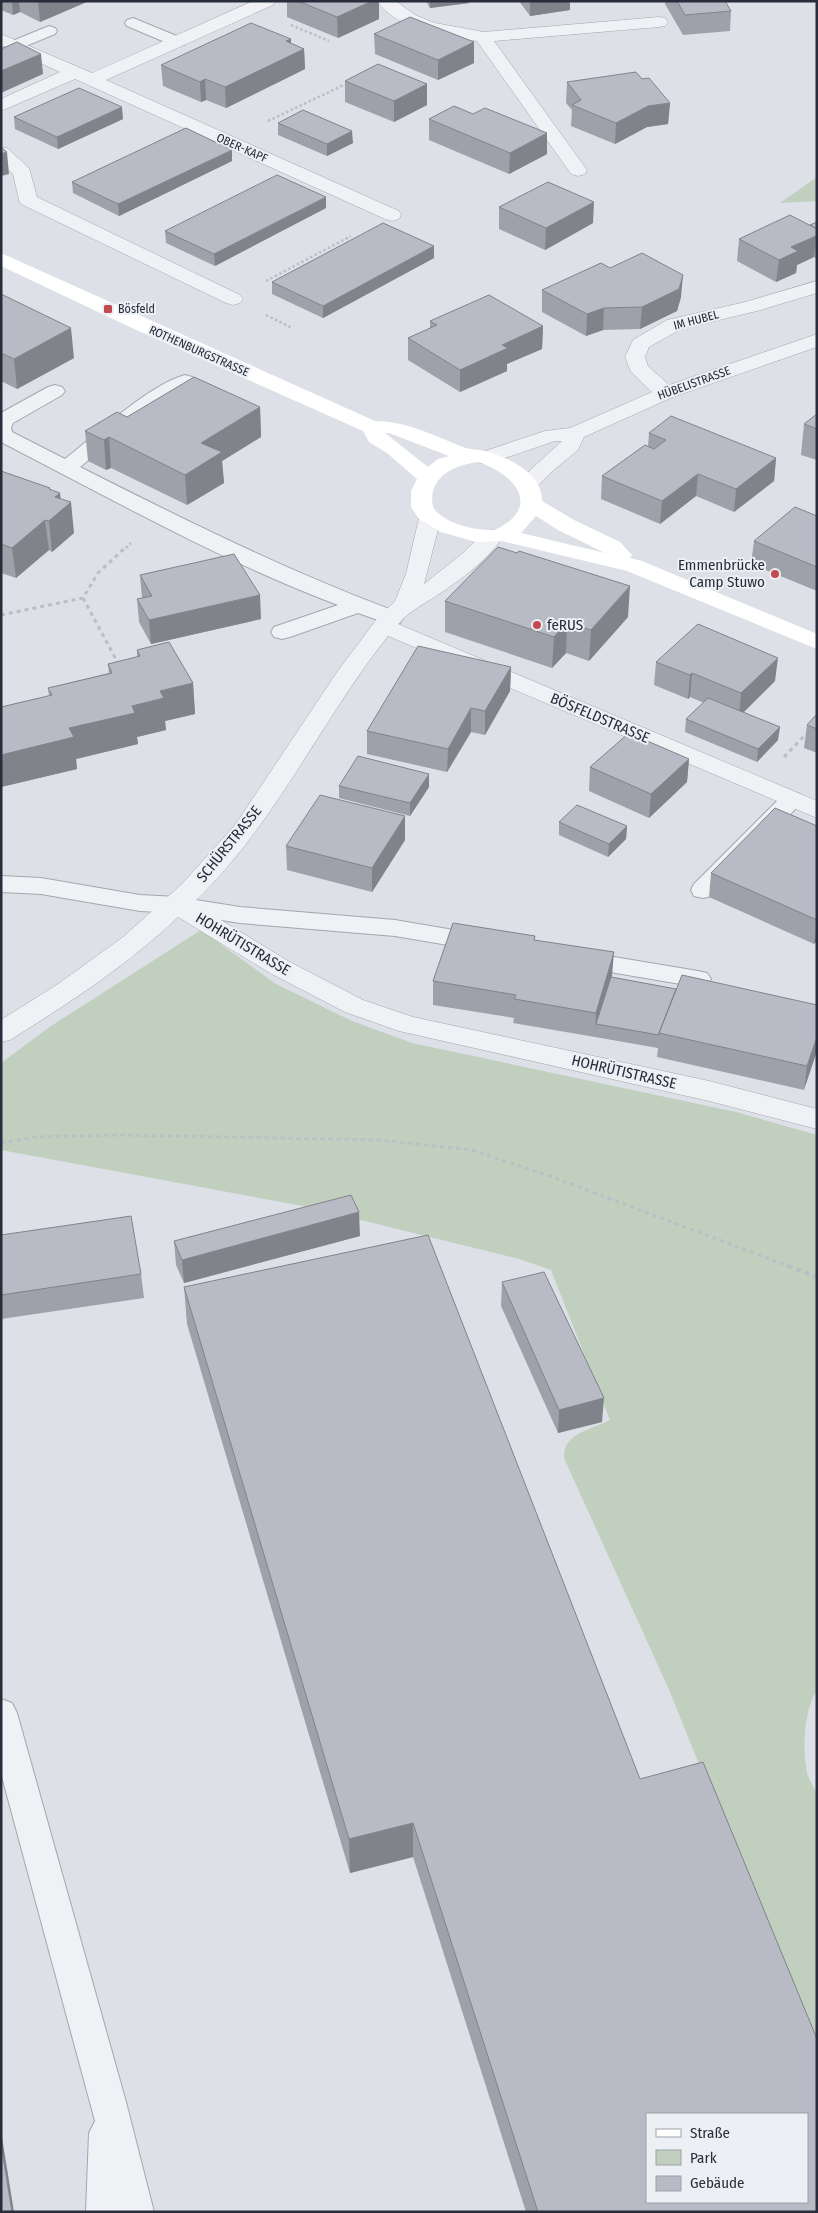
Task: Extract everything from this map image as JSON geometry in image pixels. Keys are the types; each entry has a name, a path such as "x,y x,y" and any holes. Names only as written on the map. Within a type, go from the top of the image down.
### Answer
{"main road":[{"name":"ROTHENBURGSTRASSE","path":"1,259 139,324 372,427 392,427 479,457"},
{"name":"ROTHENBURGSTRASSE","path":"372,427 376,438 394,449 428,478"},
{"path":"634,566 612,547 566,525 530,493 512,470 479,457 444,465 428,478 420,496 421,506 430,518 443,526 459,531 497,536 634,566 817,642"},
{"path":"497,536 522,520 530,493"}],"street":[{"path":"92,80 267,1"},
{"path":"385,1 409,19 431,27 484,37 659,22"},
{"path":"484,37 578,170"},
{"name":"OBER-KAPF","path":"9,42 392,215"},
{"path":"1,106 75,72"},
{"path":"1,152 22,172 28,200 229,297"},
{"name":"IM HUBEL","path":"666,393 638,368 635,357 640,344 674,324 750,307 817,287"},
{"name":"HÜBELISTRASSE","path":"479,457 552,435 574,434 666,393 817,340"},
{"path":"530,493 547,464 571,446 574,434"},
{"name":"SCHÜRSTRASSE","path":"1,1033 119,955 177,905 200,882 244,831 349,669 394,616 417,574 430,518"},
{"name":"SCHÜRSTRASSE","path":"394,616 430,590 497,536"},
{"name":"BÖSFELDSTRASSE","path":"394,616 817,810"},
{"name":"HOHRÜTISTRASSE","path":"177,905 295,976 354,1006 408,1025 708,1091 817,1119"}],"lane":[{"path":"133,23 178,42"},
{"path":"9,42 49,31"},
{"path":"67,468 149,402 185,381"},
{"path":"55,391 4,420 1,429 4,436 165,517 356,606 394,616"},
{"path":"282,632 356,606"},
{"path":"703,890 792,799"},
{"path":"1,884 41,886 140,903 177,905"},
{"name":"HOHRÜTISTRASSE","path":"177,905 240,915 395,928 501,946"},
{"path":"560,956 698,979"},
{"path":"1,1713 108,2102 136,2212"},
{"path":"104,2212 108,2102"}],"path":[{"path":"227,141 353,80"},
{"path":"229,297 242,293 359,232"},
{"path":"1,615 83,598 98,573 150,527 165,517"},
{"path":"83,598 121,669"},
{"path":"758,784 810,730"},
{"path":"1,1143 35,1137 130,1135 380,1140 472,1150 555,1178 817,1278"}],"green space":[{"path":"817,177 817,201 780,203"},
{"path":"201,930 276,984 352,1021 412,1043 736,1112 817,1135 817,1690 809,1708 805,1730 805,1763 807,1773 817,1794 817,2058 670,1692 564,1458 568,1443 573,1438 610,1420 551,1270 519,1259 308,1207 1,1150 1,1063 51,1026"}],"building":[{"path":"298,1 372,1 337,17"},
{"path":"677,1 725,1 731,11 685,15"},
{"path":"410,17 474,42 438,60 374,34"},
{"path":"251,23 291,39 286,41 304,49 225,87 205,79 200,82 161,65"},
{"path":"17,42 41,54 1,71 1,49"},
{"path":"378,64 427,84 394,101 345,81"},
{"path":"636,72 642,79 649,78 670,103 648,106 616,123 572,105 581,100 567,82"},
{"path":"79,88 122,107 57,137 14,117"},
{"path":"454,106 473,114 485,108 547,133 510,153 429,119"},
{"path":"303,110 352,131 327,144 278,123"},
{"path":"186,128 232,150 118,204 72,182"},
{"path":"1,147 7,152 1,154"},
{"path":"277,175 326,197 214,254 165,231"},
{"path":"548,182 594,202 546,228 499,207"},
{"path":"790,215 817,229 817,236 791,247 798,251 779,260 739,239"},
{"path":"817,222 817,229 810,225"},
{"path":"383,223 434,246 323,306 272,282"},
{"path":"642,253 683,275 679,289 642,307 604,308 587,314 542,290 601,263 610,268"},
{"path":"1,294 71,328 14,359 1,353"},
{"path":"489,295 543,326 502,345 508,348 460,370 408,338 437,325 430,321"},
{"path":"194,377 260,407 201,443 222,452 185,475 109,437 104,440 85,431 117,412 127,417"},
{"path":"817,414 817,429 804,424"},
{"path":"671,416 776,458 736,489 698,474 662,501 602,476 645,445 654,449 666,440 649,433"},
{"path":"1,471 50,488 60,493 55,497 71,502 49,521 45,520 12,548 1,544"},
{"path":"795,507 817,516 817,567 754,541"},
{"path":"498,547 517,553 519,551 630,586 591,630 567,622 554,637 445,601"},
{"path":"234,554 260,595 149,620 137,599 152,596 140,575"},
{"path":"698,624 778,658 741,693 692,673 690,675 656,662"},
{"path":"169,642 193,683 160,691 164,698 132,706 135,713 69,728 74,737 1,755 1,707 52,695 48,688 112,673 108,664 140,656 137,650"},
{"path":"418,646 511,667 485,711 471,708 448,749 367,731"},
{"path":"708,698 780,727 758,749 686,719"},
{"path":"817,714 817,729 807,725"},
{"path":"629,733 689,759 651,794 590,767"},
{"path":"358,756 429,774 410,803 339,786"},
{"path":"320,795 405,816 372,868 286,846"},
{"path":"577,805 627,826 609,844 559,822"},
{"path":"775,808 817,826 817,920 711,873"},
{"path":"453,923 535,936 534,940 614,952 596,1013 514,999 516,995 433,981"},
{"path":"682,975 817,1005 817,1037 807,1066 659,1033"},
{"path":"611,977 676,989 659,1035 596,1024"},
{"path":"351,1195 359,1212 182,1260 174,1241"},
{"path":"131,1216 141,1274 1,1295 1,1235"},
{"path":"428,1235 640,1779 703,1762 817,2039 817,2212 538,2212 413,1823 349,1839 184,1287"},
{"path":"544,1272 604,1398 559,1410 502,1282"},
{"path":"1,2144 12,2212 1,2212"}],"place":[{"name":"Bösfeld","path":"108,309"},
{"name":"Emmenbrücke Camp Stuwo","path":"775,574"},
{"name":"feRUS","path":"537,625"}]}
